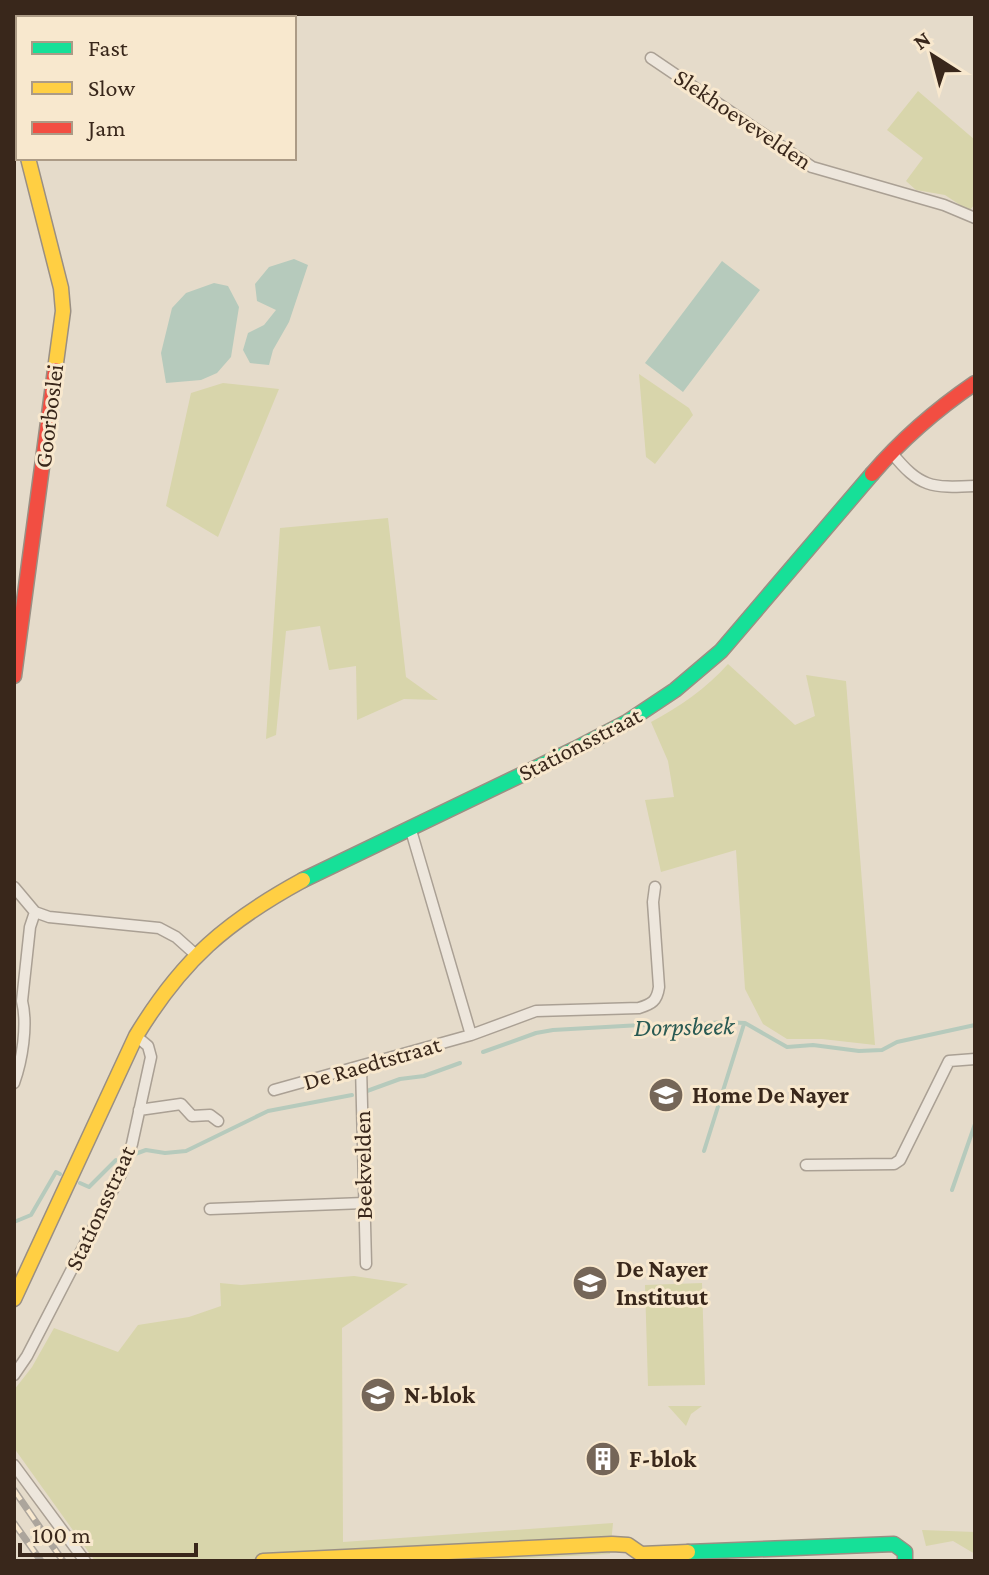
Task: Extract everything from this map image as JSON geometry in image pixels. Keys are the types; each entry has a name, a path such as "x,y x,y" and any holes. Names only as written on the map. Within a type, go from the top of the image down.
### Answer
{"street":[{"name":"Slekhoevevelden","path":"651,58 812,167 944,205 975,218"},
{"name":"Goorboslei","path":"14,676 63,311 61,288 29,160"},
{"name":"Stationsstraat","path":"14,1299 136,1036 155,1002 195,954 254,906 410,827 592,742 631,721 691,679 721,651 891,452 946,403 975,383"},
{"path":"891,452 915,478 931,487 975,486"},
{"path":"410,827 471,1035"},
{"path":"14,887 35,912 49,917 159,928 176,937 195,954"},
{"name":"De Raedtstraat","path":"274,1090 471,1035 536,1011 639,1008 652,1004 659,987 653,902 655,887"},
{"path":"14,1083 18,1073 30,927 35,912"},
{"name":"Stationsstraat","path":"14,1375 27,1356 121,1174 132,1144 151,1050 136,1036"},
{"path":"806,1165 894,1164 900,1160 949,1061 975,1059"},
{"name":"Beekvelden","path":"361,1066 366,1264"},
{"path":"139,1110 181,1104 192,1116 210,1115 218,1121"},
{"path":"210,1209 364,1203"},
{"path":"14,1465 85,1561"},
{"path":"263,1561 612,1544 628,1545 641,1554 894,1544 905,1552 905,1561"}],"shaded area":[{"path":"918,91 975,140 975,204 969,211 945,195 916,190 906,181 923,158 887,130"},
{"path":"294,259 308,265 289,322 273,350 269,365 250,363 243,350 248,333 264,325 276,310 257,301 255,284 269,267"},
{"path":"722,261 760,290 683,392 645,363"},
{"path":"214,283 228,286 239,307 231,357 217,373 201,380 166,383 161,353 172,308 186,293"},
{"path":"639,374 689,408 693,415 655,464 646,457"},
{"path":"223,383 279,389 218,537 166,506 191,393"},
{"path":"388,518 406,677 438,700 404,699 357,720 356,666 329,670 320,626 286,631 276,735 266,739 280,528"},
{"path":"728,664 795,725 815,716 806,675 846,681 875,1045 787,1039 763,1024 745,989 736,850 661,872 645,800 674,797 668,761 651,722 692,696"},
{"path":"354,1276 408,1284 342,1328 343,1542 613,1523 610,1554 471,1561 95,1561 14,1448 14,1390 32,1367 54,1328 118,1352 138,1325 189,1317 221,1306 220,1283 241,1285"},
{"path":"702,1283 705,1385 648,1386 645,1285"},
{"path":"668,1406 702,1406 691,1414 686,1426"},
{"path":"922,1530 975,1532 975,1554 953,1541 926,1546"}],"waterway":[{"path":"14,70 16,78"},
{"name":"Dorpsbeek","path":"483,1052 553,1030 641,1025 671,1027 722,1022 745,1023 787,1047 813,1045 859,1051 882,1050 897,1042 975,1025"},
{"path":"704,1151 744,1024"},
{"name":"Dorpsbeek","path":"367,1091 460,1063"},
{"name":"Dorpsbeek","path":"135,1154 146,1150 165,1153 186,1151 268,1111 352,1095"},
{"path":"952,1190 975,1124"},
{"name":"Dorpsbeek","path":"80,1183 89,1187 116,1160"},
{"name":"Dorpsbeek","path":"14,1222 31,1215 56,1172 60,1174"}],"railway":[{"path":"14,1490 63,1561"},
{"path":"14,1523 41,1561"}],"traffic: fast":[{"path":"303,880 575,749 627,722 675,690 721,651 872,474"},
{"path":"688,1552 894,1544 905,1552 905,1561"}],"traffic: slow":[{"path":"29,160 61,288 63,311 55,370"},
{"path":"14,1299 136,1036 153,1009 208,945 251,911 303,880"},
{"path":"263,1561 612,1544 628,1545 641,1554 688,1552"}],"traffic: jam":[{"path":"14,676 55,370"},
{"path":"872,474 920,425 975,383"}],"place":[{"name":"Home De Nayer","path":"666,1095"},
{"name":"De Nayer Instituut","path":"590,1283"},
{"name":"N-blok","path":"378,1395"},
{"name":"F-blok","path":"603,1459"}]}
